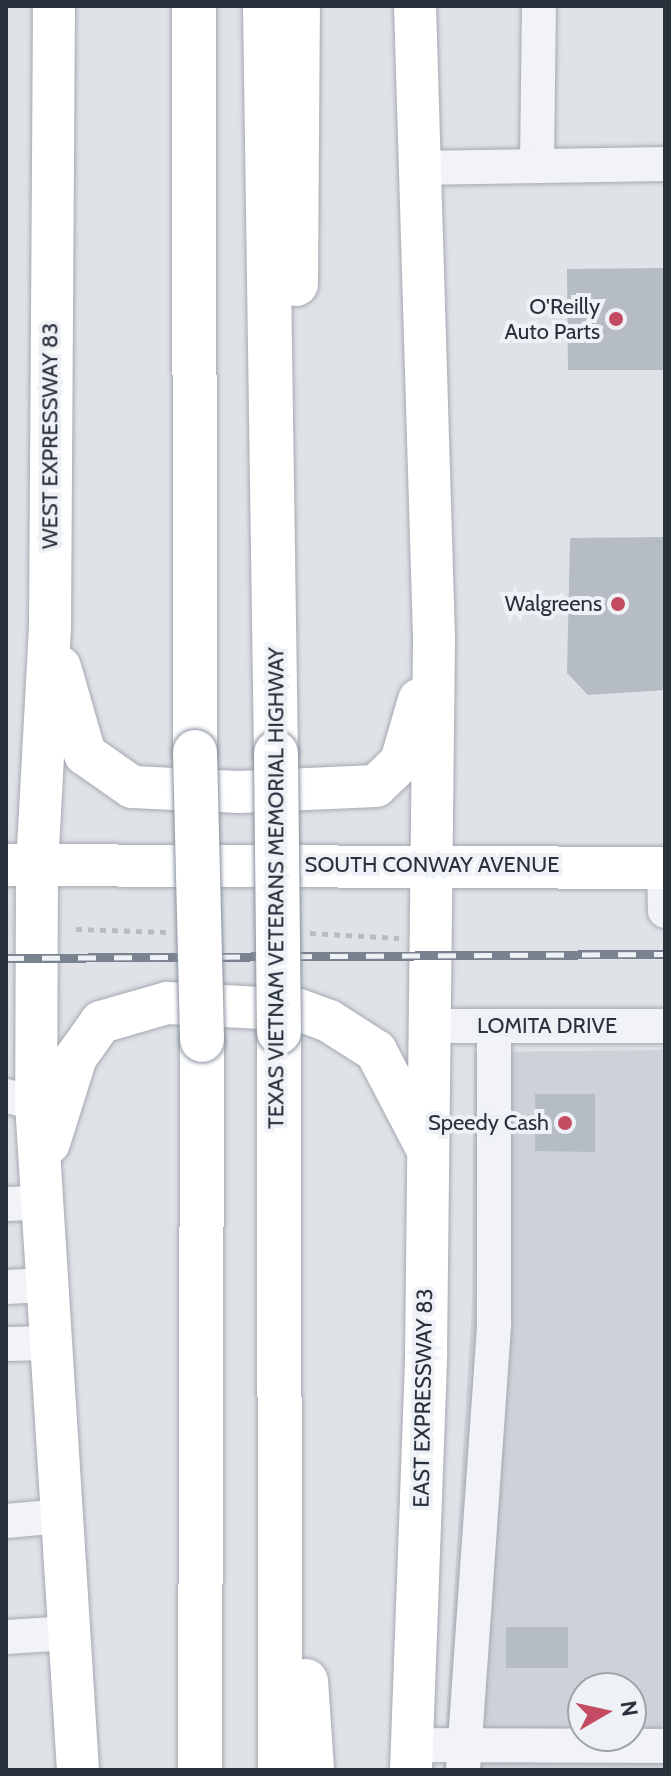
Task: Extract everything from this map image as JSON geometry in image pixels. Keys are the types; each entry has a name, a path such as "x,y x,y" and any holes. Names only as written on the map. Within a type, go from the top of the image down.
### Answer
{"highway":[{"path":"194,6 195,752 202,1040 200,1770"},
{"name":"TEXAS VIETNAM VETERANS MEMORIAL HIGHWAY","path":"265,6 279,1032 276,1218 280,1770"},
{"path":"275,626 299,241 298,6"},
{"path":"276,1218 312,1770"}],"main road":[{"name":"WEST EXPRESSWAY 83","path":"21,1099 36,1047 21,865 50,627 54,6"},
{"path":"415,6 434,638 431,863"},
{"path":"50,627 79,740 97,768 132,787 239,792 357,790 389,777 409,742 434,638"},
{"name":"SOUTH CONWAY AVENUE","path":"21,865 431,863 664,868"},
{"name":"EAST EXPRESSWAY 83","path":"411,1757 431,863"},
{"path":"29,1193 76,1057 101,1022 167,1003 299,1010 329,1021 376,1051 426,1148"},
{"path":"21,1099 29,1193 26,1286 50,1343 78,1770"}],"street":[{"path":"537,166 539,6"},
{"path":"418,168 665,164"},
{"path":"664,868 665,911"},
{"name":"LOMITA DRIVE","path":"428,1026 665,1026"},
{"path":"464,1757 494,1323 494,1026"},
{"path":"6,1344 50,1343"},
{"path":"6,1521 62,1516"},
{"path":"6,1637 69,1633"},
{"path":"411,1757 665,1746"}],"path":[{"path":"76,929 175,932"},
{"path":"298,933 400,938"}],"shaded area":[{"path":"665,1050 665,1770 443,1770 472,1306 474,1052"}],"building":[{"name":"O'Reilly Auto Parts","path":"665,268 665,370 568,370 567,269"},
{"name":"Walgreens","path":"665,537 665,690 588,695 567,673 570,538"},
{"name":"Speedy Cash","path":"535,1094 595,1094 595,1152 535,1151"},
{"path":"506,1627 568,1627 568,1668 506,1668"}],"railway":[{"path":"6,958 665,954"}],"place":[{"name":"O'Reilly Auto Parts","path":"616,319"},
{"name":"Walgreens","path":"618,604"},
{"name":"Speedy Cash","path":"565,1123"}]}
